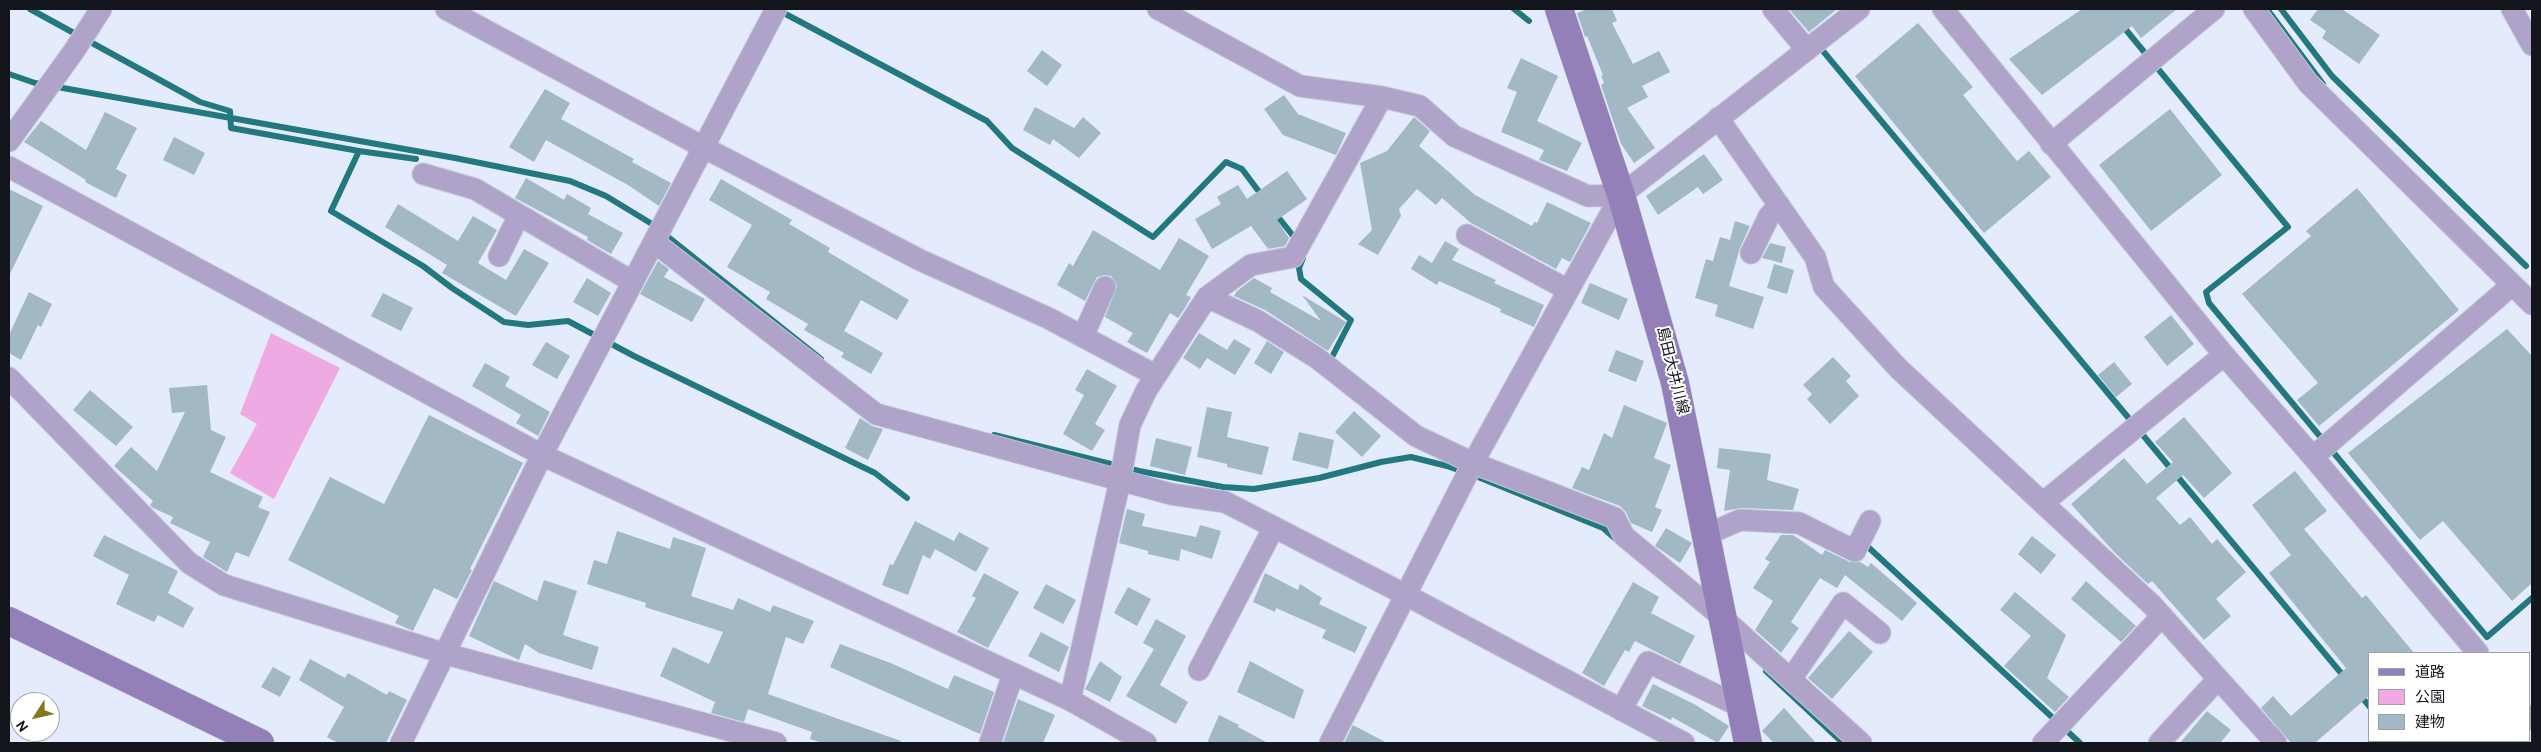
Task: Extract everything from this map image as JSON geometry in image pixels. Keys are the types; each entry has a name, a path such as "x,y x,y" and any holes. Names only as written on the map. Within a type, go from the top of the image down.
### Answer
{"main road":[{"name":"島田大井川線","path":"1559,9 1621,195 1675,383 1748,743"},
{"path":"9,621 260,743"}],"street":[{"path":"9,142 74,51 101,9"},
{"path":"446,9 703,148 920,260 1048,318 1156,375"},
{"path":"401,743 542,455 776,9"},
{"path":"1158,9 1300,86 1382,97 1420,106 1454,136 1588,196 1621,195"},
{"path":"1773,9 1807,50"},
{"path":"1330,743 1472,463 1621,195 1859,9"},
{"path":"1943,9 2224,356 2313,457 2477,652"},
{"path":"2051,144 2214,9"},
{"path":"2254,9 2308,83 2532,304"},
{"path":"2512,9 2532,45"},
{"path":"1070,700 1120,481 1130,425 1156,375 1207,297 1251,265 1293,257 1382,97"},
{"path":"1718,118 1815,257 1824,287 1898,368 2044,502 2162,616 2276,743"},
{"path":"9,167 542,455 1070,700 1146,743"},
{"path":"423,174 475,189 633,282"},
{"path":"1752,253 1769,216 1779,205"},
{"path":"499,256 519,215"},
{"path":"1467,235 1568,290"},
{"path":"654,242 876,414 1171,494 1225,502 1406,595 1684,743"},
{"path":"2313,457 2512,284"},
{"path":"1083,336 1106,287"},
{"path":"1207,297 1258,321 1317,358 1416,436 1472,463 1615,518 1624,536 1723,618 1861,743"},
{"path":"2044,502 2224,356"},
{"path":"9,378 189,563 224,585 446,654 776,743"},
{"path":"1706,534 1740,520 1799,523 1855,551 1870,521"},
{"path":"1199,670 1274,527"},
{"path":"1790,679 1843,602 1880,633"},
{"path":"2043,743 2162,616"},
{"path":"1622,710 1648,662 1741,707"},
{"path":"990,743 1013,674"},
{"path":"2159,743 2218,679"}],"green space":[{"path":"271,333 340,368 274,499 230,473 257,424 240,414"}],"building":[{"path":"1587,9 1612,9 1617,21 1612,23 1633,64 1659,51 1670,72 1642,86 1648,97 1627,108 1655,148 1634,163 1621,144 1601,85 1604,83 1601,76 1603,75 1587,36 1585,37 1577,13"},
{"path":"1789,9 1837,9 1809,32"},
{"path":"2082,9 2177,9 2141,38 2132,26 2042,95 2009,59"},
{"path":"2318,9 2342,9 2380,35 2359,64 2322,38 2326,31 2310,20"},
{"path":"1918,23 1973,87 1963,95 2017,161 2029,151 2051,177 1984,233 1855,76"},
{"path":"1042,50 1062,65 1047,86 1027,71"},
{"path":"1521,58 1558,76 1537,121 1582,143 1567,171 1539,160 1544,150 1501,132 1517,92 1507,88"},
{"path":"545,89 570,103 561,119 634,159 632,162 671,183 659,206 628,185 546,140 534,162 509,147"},
{"path":"1284,95 1298,114 1346,133 1336,155 1283,135 1264,109"},
{"path":"1035,107 1074,128 1083,117 1101,133 1079,158 1053,139 1050,145 1023,130"},
{"path":"2170,109 2222,175 2151,231 2099,165"},
{"path":"105,112 137,128 116,169 127,175 116,198 85,182 86,180 24,142 41,121 86,150"},
{"path":"1414,117 1430,131 1419,146 1475,195 1532,226 1534,222 1537,223 1547,202 1591,223 1570,262 1562,258 1556,269 1471,223 1442,198 1436,205 1417,189 1399,209 1401,216 1378,255 1358,244 1372,230 1360,163 1387,151"},
{"path":"174,137 205,153 194,175 163,160"},
{"path":"1704,154 1723,180 1703,194 1698,187 1658,215 1646,196"},
{"path":"1287,171 1307,199 1277,220 1289,238 1285,246 1268,249 1251,226 1212,249 1195,219 1221,204 1217,197 1238,185 1247,199"},
{"path":"526,178 564,200 567,194 591,208 588,214 623,233 611,254 587,240 588,237 515,198"},
{"path":"721,179 792,220 789,224 830,248 828,252 909,300 897,320 861,300 844,331 883,353 871,374 841,357 844,353 804,330 808,324 766,299 770,292 727,267 752,225 709,200"},
{"path":"2357,188 2459,310 2319,426 2297,400 2318,383 2242,294 2311,236 2306,231"},
{"path":"9,189 43,206 9,276"},
{"path":"398,204 458,241 473,216 497,230 478,263 506,280 524,249 549,263 516,316 442,273 447,265 385,227"},
{"path":"1735,221 1750,226 1740,248 1729,286 1764,297 1753,329 1715,316 1718,305 1695,298 1706,259 1713,261 1720,237 1730,240"},
{"path":"1093,230 1160,270 1179,238 1209,256 1186,295 1191,297 1185,308 1178,318 1170,313 1147,353 1127,342 1133,333 1105,317 1117,286 1111,276 1097,277 1085,301 1057,285 1069,263 1073,266"},
{"path":"1445,241 1459,249 1452,260 1496,280 1494,283 1544,305 1534,327 1500,312 1501,309 1439,281 1437,285 1411,269 1419,255 1432,263"},
{"path":"1770,243 1786,247 1782,263 1762,258"},
{"path":"658,261 669,269 664,277 705,299 692,322 640,294"},
{"path":"1774,264 1794,270 1787,294 1767,288"},
{"path":"587,278 611,293 598,316 573,302"},
{"path":"1254,278 1272,288 1270,292 1321,321 1302,295 1346,322 1328,351 1265,310 1234,296 1237,291"},
{"path":"1590,283 1628,299 1619,320 1581,303"},
{"path":"29,292 52,304 41,327 38,325 21,360 9,353 9,335"},
{"path":"383,293 413,308 401,331 371,316"},
{"path":"2171,315 2194,344 2167,366 2144,337"},
{"path":"2507,329 2532,356 2532,583 2512,601 2443,521 2420,540 2348,453"},
{"path":"1199,333 1227,350 1234,339 1251,349 1235,375 1207,358 1200,369 1183,358"},
{"path":"1267,341 1284,352 1271,374 1254,363"},
{"path":"546,342 570,356 557,379 532,365"},
{"path":"1616,350 1644,361 1636,382 1608,371"},
{"path":"1833,357 1851,376 1846,381 1859,396 1830,424 1807,399 1812,394 1803,385"},
{"path":"2114,362 2132,384 2116,397 2098,375"},
{"path":"485,363 510,377 505,386 550,412 538,436 516,423 521,415 472,386"},
{"path":"1087,369 1117,386 1095,424 1105,430 1092,451 1063,434 1084,395 1075,390"},
{"path":"207,385 211,430 226,437 210,472 263,497 258,507 270,512 249,557 236,552 227,572 203,557 210,542 170,523 173,517 153,508 150,505 153,501 114,466 131,447 157,471 185,412 172,413 169,388"},
{"path":"90,390 133,427 116,446 73,410"},
{"path":"1624,405 1667,423 1654,458 1671,465 1655,507 1662,510 1652,532 1631,523 1626,512 1620,506 1572,488 1582,467 1589,470 1604,433 1612,438"},
{"path":"1207,407 1232,412 1227,437 1269,447 1262,475 1227,467 1227,464 1197,457"},
{"path":"1354,411 1381,436 1362,457 1335,432"},
{"path":"429,415 523,463 457,599 434,588 413,631 395,623 399,616 288,560 330,477 384,504"},
{"path":"2184,417 2232,473 2204,498 2183,475 2156,498 2180,525 2190,517 2212,544 2217,539 2246,572 2216,599 2231,616 2204,640 2152,581 2148,584 2114,552 2071,504 2124,458 2147,484 2173,462 2155,442"},
{"path":"860,418 872,426 883,429 868,460 845,448"},
{"path":"1299,432 1334,440 1328,469 1292,460"},
{"path":"1156,438 1192,447 1185,475 1150,466"},
{"path":"1719,448 1771,454 1767,480 1799,489 1793,510 1741,508 1724,511 1730,470 1717,468"},
{"path":"2295,471 2327,511 2304,529 2362,598 2366,595 2413,652 2368,652 2368,697 2315,743 2291,743 2261,708 2273,696 2291,716 2346,668 2269,573 2291,555 2252,505"},
{"path":"1127,509 1145,514 1142,526 1196,537 1200,525 1221,531 1212,559 1181,549 1179,561 1148,554 1148,551 1119,543"},
{"path":"915,521 954,541 959,532 989,548 976,572 935,549 930,559 923,555 908,595 882,585 890,564 893,565"},
{"path":"1666,528 1692,543 1680,563 1655,546"},
{"path":"617,531 670,549 673,537 706,548 691,596 733,610 738,598 770,612 773,605 814,621 803,644 786,637 768,694 901,741 900,743 822,743 810,739 812,732 748,709 744,722 711,713 715,702 660,676 673,647 709,664 723,632 645,607 646,603 587,584 594,560 607,564"},
{"path":"104,535 178,571 168,593 194,608 183,628 158,615 154,622 116,604 129,575 93,556"},
{"path":"1781,535 1793,535 1822,555 1825,550 1850,562 1860,562 1868,567 1871,563 1917,603 1902,621 1845,575 1837,588 1820,578 1791,622 1799,628 1781,653 1755,630 1773,601 1753,588 1770,562 1765,559"},
{"path":"2032,536 2056,555 2041,574 2018,554"},
{"path":"984,573 1019,592 988,648 957,632 976,598 972,596"},
{"path":"1265,573 1298,590 1300,584 1322,598 1319,604 1367,627 1355,653 1322,638 1326,630 1276,608 1275,612 1253,602"},
{"path":"544,580 577,591 563,635 599,647 592,670 539,653 525,644 519,660 469,636 494,581 537,601"},
{"path":"2086,581 2136,626 2121,642 2071,599"},
{"path":"1633,582 1659,597 1651,613 1695,636 1680,664 1635,641 1629,652 1625,650 1604,686 1582,673"},
{"path":"1046,584 1076,600 1063,624 1033,608"},
{"path":"1128,587 1151,599 1137,626 1114,613"},
{"path":"2015,592 2066,635 2047,678 2069,697 2055,712 2004,666 2031,636 2000,610"},
{"path":"1156,619 1186,636 1160,685 1188,702 1176,724 1126,696 1154,649 1143,643"},
{"path":"1849,631 1873,652 1832,699 1808,678"},
{"path":"1041,632 1069,647 1059,672 1028,656"},
{"path":"840,644 893,664 948,689 954,675 994,692 980,734 830,667"},
{"path":"310,659 345,678 348,673 387,695 389,691 407,700 386,743 338,743 327,737 344,707 299,680"},
{"path":"1100,661 1122,677 1110,702 1085,689"},
{"path":"1250,661 1304,690 1294,719 1237,692"},
{"path":"273,667 291,677 280,697 261,687"},
{"path":"1653,684 1694,704 1729,726 1718,743 1672,717 1671,720 1642,706"},
{"path":"1018,699 1055,715 1043,743 1003,743"},
{"path":"1784,708 1816,743 1774,743 1762,731"},
{"path":"2207,711 2231,730 2220,743 2180,743"},
{"path":"1219,715 1239,725 1238,727 1268,743 1207,743"},
{"path":"1353,725 1387,743 1344,743"}],"waterway":[{"path":"30,9 200,102 230,111 231,128 359,151"},
{"path":"1514,9 1529,21"},
{"path":"2267,9 2323,84"},
{"path":"2281,9 2332,76 2526,266"},
{"path":"780,11 987,121 1012,148 1153,237 1226,162 1242,169 1263,197"},
{"path":"2122,25 2288,227 2206,292 2209,303 2487,637 2532,598"},
{"path":"1823,51 2346,679"},
{"path":"9,74 35,83 455,158 570,181 606,196 652,224 821,359"},
{"path":"416,159 359,151 331,211 423,266 452,288 504,322 528,325 568,321 634,356 875,473 907,498"},
{"path":"1275,213 1298,242"},
{"path":"1303,258 1299,268 1301,279 1351,320 1331,359"},
{"path":"994,435 1139,471 1223,487 1254,489 1319,478 1381,462 1411,457 1447,466 1478,477 1603,528 1619,542"},
{"path":"1867,546 2080,743"},
{"path":"1766,671 1843,743"},
{"path":"2359,694 2368,705"}]}
